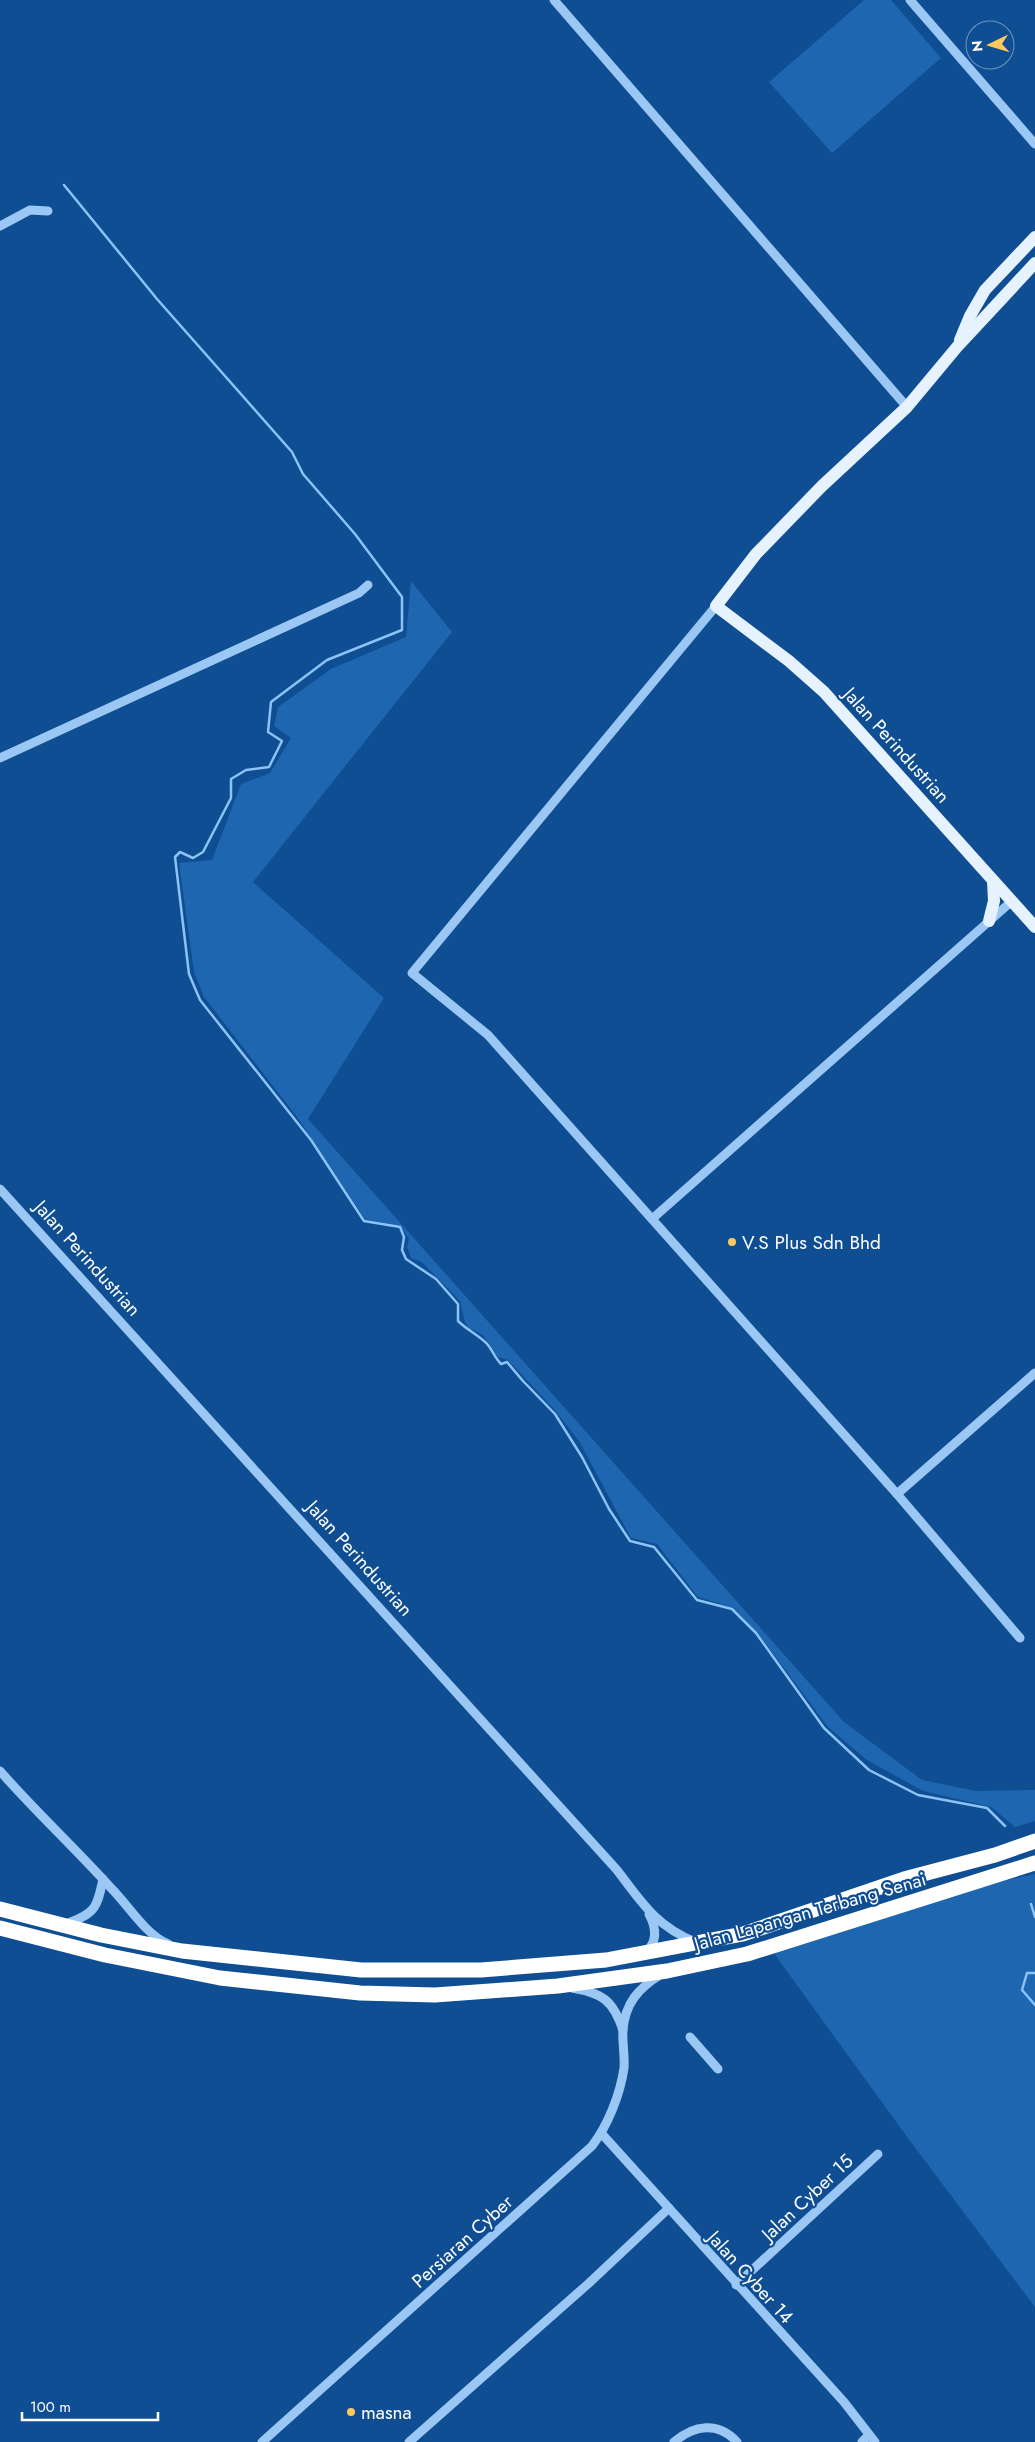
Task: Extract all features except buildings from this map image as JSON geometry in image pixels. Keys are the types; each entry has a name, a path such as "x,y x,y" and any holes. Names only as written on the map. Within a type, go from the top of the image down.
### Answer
{"highway":[{"path":"995,1854 1035,1834"},
{"name":"Jalan Lapangan Terbang Senai","path":"0,1909 61,1926 182,1951 361,1970 481,1970 606,1960 743,1934 904,1879 1035,1841"},
{"name":"Jalan Lapangan Terbang Senai","path":"0,1928 105,1955 220,1978 360,1993 435,1995 558,1986 667,1971 747,1954 876,1912 978,1883 1035,1863"},
{"path":"978,1883 1035,1870"}],"main road":[{"path":"957,347 970,316 985,290 1035,237"},
{"path":"716,606 756,554 822,486 906,407 957,347 1035,263"},
{"name":"Jalan Perindustrian","path":"716,606 789,661 824,692 1035,926"},
{"path":"988,921 994,902 993,881"}],"street":[{"path":"554,0 906,407"},
{"path":"910,0 1035,144"},
{"path":"0,226 30,210 48,211"},
{"path":"0,758 359,592 368,585"},
{"path":"716,606 412,973 488,1035 898,1494 1020,1638"},
{"path":"652,1219 1012,901"},
{"name":"Jalan Perindustrian","path":"0,1189 617,1870 648,1912 672,1931 698,1942"},
{"path":"898,1494 1035,1373"},
{"path":"0,1771 160,1941 182,1951"},
{"path":"61,1926 94,1911 98,1904 103,1879"},
{"path":"646,1952 654,1942 655,1930 648,1912"},
{"name":"Persiaran Cyber","path":"262,2442 564,2173 602,2134 614,2106 624,2068 623,2030 629,2004 641,1988 667,1971"},
{"name":"Persiaran Cyber","path":"558,1986 587,1991 610,2002 623,2030"},
{"path":"690,2037 718,2069"},
{"name":"Jalan Cyber 14","path":"602,2134 736,2285 844,2402 872,2438"},
{"name":"Jalan Cyber 15","path":"736,2285 878,2154"},
{"path":"409,2442 588,2284 669,2208"},
{"path":"674,2442 686,2431 702,2427 728,2432 737,2442"},
{"path":"862,2442 872,2438"}],"shaded area":[{"path":"864,0 891,0 941,58 832,153 769,82"},
{"path":"411,581 452,632 253,882 384,998 308,1119 844,1722 922,1780 976,1791 1035,1790 1035,1821 1015,1827 991,1807 923,1791 867,1760 828,1727 757,1632 734,1608 698,1597 657,1544 631,1538 579,1441 554,1409 508,1360 498,1357 483,1335 469,1328 465,1322 460,1301 422,1262 411,1258 407,1247 409,1239 401,1227 365,1219 297,1117 204,997 194,972 179,863 212,860 241,784 270,773 291,738 274,726 278,707 331,669 406,637"},
{"path":"1035,1874 1035,2307 910,2141 773,1952 998,1882"}],"waterway":[{"path":"64,185 157,299 292,452 303,474 355,534 402,597 402,630 327,660 271,702 268,732 282,741 269,767 246,770 231,779 231,798 203,852 193,858 180,852 175,857 189,974 200,1000 311,1140 364,1221 400,1227 404,1237 402,1250 406,1259 436,1279 458,1304 458,1321 486,1343 501,1364 507,1362 555,1414 582,1457 609,1509 630,1541 654,1547 697,1600 732,1609 756,1633 824,1728 869,1770 918,1795 987,1808 1005,1826"},
{"path":"1031,1904 1035,1917"},
{"path":"1035,1973 1027,1973 1022,1990 1035,2005"}],"place":[{"name":"V.S Plus Sdn Bhd","path":"732,1242"},
{"name":"masna","path":"351,2412"}]}
